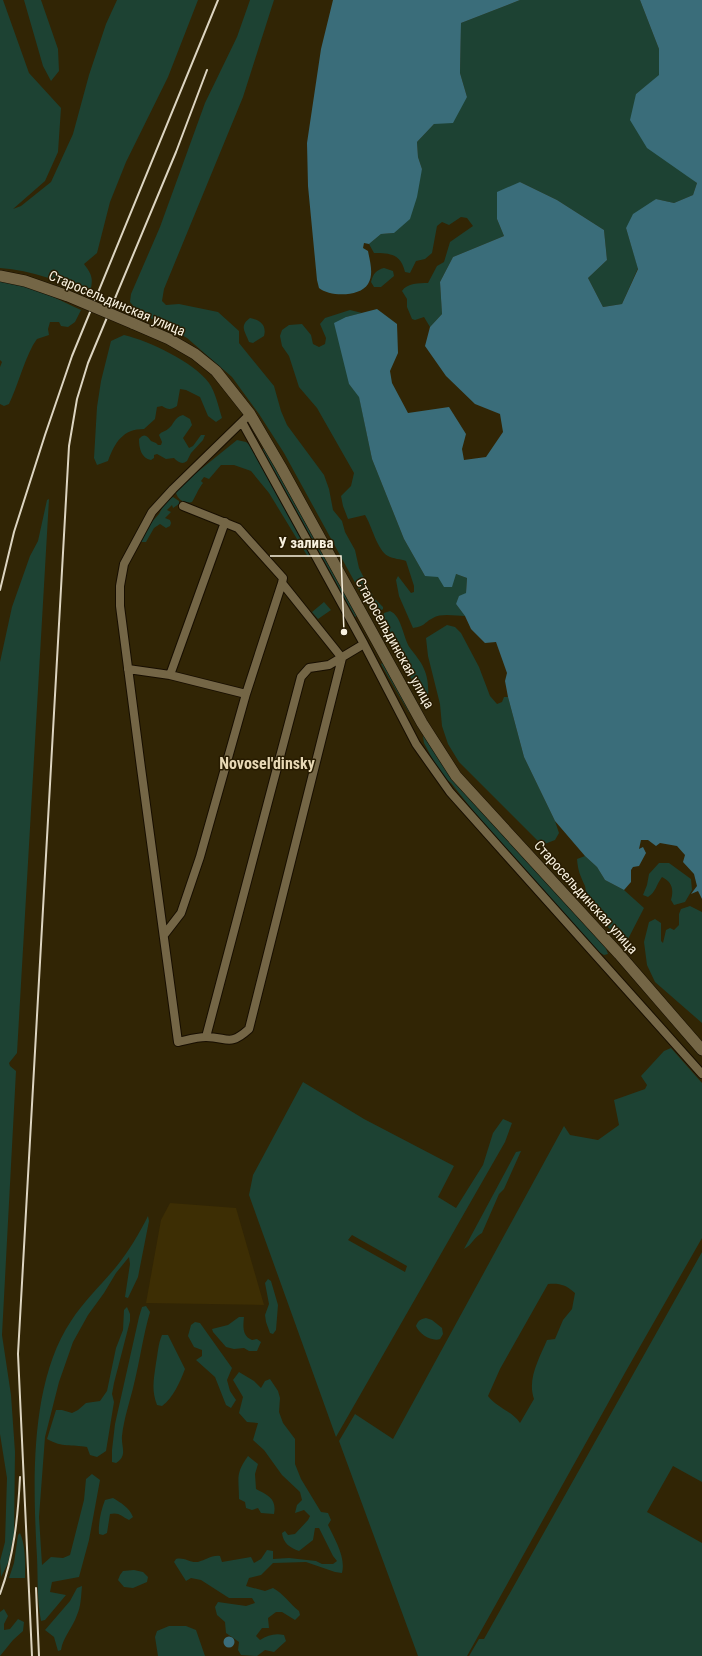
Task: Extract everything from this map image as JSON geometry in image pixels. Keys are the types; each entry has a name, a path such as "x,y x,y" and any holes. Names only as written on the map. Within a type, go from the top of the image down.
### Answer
{"main road":[{"name":"Старосельдинская улица","path":"0,276 25,281 68,296 169,339 195,354 216,371 246,418 281,467 422,723 456,776 619,954 702,1050"}],"street":[{"path":"342,658 249,1029 240,1036 229,1041 206,1037 178,1042 128,669 120,606 120,586 124,564 152,512 173,489 246,418 416,744 450,792 702,1074"},
{"path":"164,935 181,913 200,857 246,694 283,578 238,528 183,506"},
{"path":"170,675 225,522"},
{"path":"282,583 342,658"},
{"path":"206,1037 301,677 309,668 329,665 364,644"},
{"path":"128,669 170,675 246,694"},
{"path":"410,731 422,723"}],"shaded area":[{"path":"170,1203 236,1208 264,1305 146,1303 161,1220"}],"green space":[{"path":"0,0 3,0 29,73 61,108 58,152 45,181 13,209 21,206 51,182 73,134 89,75 106,24 117,0 198,0 168,77 126,162 110,202 97,253 84,264 92,278 90,293 35,274 0,268"},
{"path":"24,0 41,0 58,49 59,71 51,81 43,66"},
{"path":"250,0 274,0 243,97 164,289 162,301 166,305 179,304 218,312 239,331 239,343 274,386 281,411 287,425 324,475 329,489 333,510 342,521 345,532 355,550 359,568 374,598 383,607 383,609 379,612 373,611 369,608 284,453 259,414 232,377 187,338 135,308 130,302 131,294 160,227 205,103 237,37"},
{"path":"520,0 640,0 659,49 659,76 636,94 683,172 697,183 693,195 674,203 656,199 626,228 638,268 622,304 603,307 588,278 607,260 604,230 557,200 520,182 497,219 504,236 453,257 440,282 442,314 430,327 424,317 415,320 412,319 407,307 407,299 402,291 410,285 417,283 428,283 437,266 444,262 450,242 473,226 467,218 461,217 449,225 442,222 437,226 432,253 425,259 416,261 410,273 405,272 401,261 398,258 390,254 374,253 369,244 381,234 394,233 422,169 418,157 417,142 434,124 467,97 460,73 461,23"},
{"path":"384,268 393,271 394,276 381,287 374,287 371,282 375,273"},
{"path":"0,281 32,288 81,310 75,322 68,327 61,326 59,322 50,322 48,329 49,335 37,339 33,345 9,404 4,406 0,404 0,367 2,362 0,360"},
{"path":"350,310 362,313 346,317 349,384 359,396 372,459 404,539 425,576 456,574 467,578 466,593 456,604 465,616 436,616 422,625 413,628 399,596 396,580 398,576 411,593 414,592 414,586 406,561 390,557 384,553 365,515 348,519 341,496 351,486 354,473 317,408 299,387 289,356 282,346 280,336 282,330 289,325 302,324 311,335 313,344 319,347 325,344 326,338 320,324 325,318"},
{"path":"250,318 260,322 264,326 265,332 264,336 253,343 249,342 244,329 245,324"},
{"path":"124,335 158,347 193,367 209,383 213,390 222,418 216,422 208,416 200,397 186,390 180,389 177,406 170,409 162,406 157,407 155,419 144,429 130,431 125,434 117,443 108,461 97,465 94,458 97,407 101,381 111,341"},
{"path":"183,415 190,419 192,425 183,438 189,448 193,446 201,435 205,435 203,440 191,453 187,461 183,463 174,458 166,459 157,454 154,455 154,458 151,460 145,457 139,446 139,439 142,436 145,436 158,445 161,445 162,442 159,435 167,430 178,417"},
{"path":"237,440 246,442 253,448 311,554 308,557 269,493 251,471 234,465 221,465 209,479 204,477 201,481 203,483 192,502 184,502 177,495 176,493 180,486"},
{"path":"263,447 360,614 355,617 271,465 263,450"},
{"path":"173,497 179,501 179,504 173,508 172,505 167,510 171,512 165,518 170,520 170,526 166,528 160,524 154,528 146,542 141,542 139,539 159,514 165,502"},
{"path":"49,499 17,1053 9,1063 10,1066 16,1071 2,1335 11,1395 15,1452 14,1534 8,1563 1,1577 0,1561 5,1542 7,1478 0,1434 0,662 12,607 30,556 38,541 47,500"},
{"path":"324,602 331,610 318,619 312,612"},
{"path":"390,611 400,622 410,648 426,673 428,692 427,706 425,707 420,701 415,685 395,650 390,631 383,618 384,613"},
{"path":"447,625 455,627 461,633 479,667 490,696 497,704 502,702 504,697 508,697 524,757 555,821 559,833 555,840 542,845 459,762 448,744 442,726 440,704 428,656 426,638"},
{"path":"385,661 412,715 408,711 381,664"},
{"path":"423,736 425,736 605,946 608,954 604,955 599,952 475,813 451,783 441,775 424,743"},
{"path":"585,856 597,867 605,880 624,890 644,908 628,939 622,940 602,921 590,905 587,899 585,886 579,870 577,859"},
{"path":"659,863 669,863 691,879 692,890 685,902 674,905 671,900 671,886 668,881 662,877 651,895 648,897 643,895 649,874"},
{"path":"690,906 702,912 702,1023 655,982 647,965 644,942 649,922 655,919 661,923 661,941 663,943 666,930 670,928 674,930 679,925 679,914 681,909"},
{"path":"671,1048 702,1083 702,1238 467,1656 418,1656 339,1441 355,1414 393,1439 564,1126 570,1135 598,1140 619,1125 614,1100 645,1089 647,1085 641,1076 664,1051","holes":["548,1284 563,1285 575,1293 572,1309 563,1320 555,1339 547,1340 533,1377 532,1392 534,1399 520,1423 513,1415 496,1404 488,1396 500,1369"]},
{"path":"303,1082 364,1119 454,1166 438,1197 456,1208 483,1165 493,1133 503,1119 512,1123 505,1142 336,1437 249,1195 253,1175","holes":["352,1235 407,1266 405,1272 348,1240"]},
{"path":"521,1151 504,1189 499,1194 482,1233 464,1249 516,1152"},
{"path":"148,1216 149,1221 138,1277 128,1298 125,1297 130,1264 129,1257 116,1273 88,1315 73,1342 59,1382 45,1437 39,1517 42,1565 51,1557 63,1558 70,1555 84,1500 86,1479 92,1474 100,1480 89,1540 79,1577 52,1582 50,1592 66,1595 45,1620 41,1621 38,1589 35,1467 41,1404 47,1374 57,1346 71,1321 121,1261 134,1242"},
{"path":"702,1252 702,1482 673,1466 647,1512 702,1543 702,1656 469,1656 479,1639 484,1639"},
{"path":"268,1279 271,1281 278,1305 276,1330 273,1334 270,1333 265,1315 269,1304 265,1283"},
{"path":"146,1306 150,1312 124,1423 122,1436 123,1454 120,1460 116,1463 112,1462 115,1424 139,1317 142,1307"},
{"path":"127,1307 130,1314 130,1321 114,1383 112,1394 114,1402 106,1451 97,1457 90,1455 87,1447 62,1445 47,1439 56,1410 72,1413 86,1403 100,1401 107,1391 116,1348 123,1330 124,1310"},
{"path":"239,1317 244,1317 243,1327 246,1336 252,1340 257,1339 261,1342 257,1351 249,1351 244,1348 234,1349 226,1347 213,1332 212,1329 228,1325"},
{"path":"426,1318 432,1320 442,1328 443,1334 440,1339 437,1340 430,1338 420,1332 416,1326 418,1322"},
{"path":"195,1322 200,1323 232,1368 227,1380 230,1391 236,1400 231,1408 226,1405 215,1377 196,1360 202,1356 202,1350 194,1347 188,1336 191,1325"},
{"path":"162,1335 168,1335 185,1369 173,1394 162,1406 157,1405 155,1400 154,1374"},
{"path":"239,1372 254,1381 261,1388 265,1381 270,1379 278,1391 280,1398 279,1412 283,1423 295,1439 295,1464 301,1479 321,1512 328,1513 331,1520 328,1525 339,1549 343,1567 342,1573 306,1562 273,1563 261,1575 249,1578 246,1586 265,1591 273,1588 299,1611 300,1615 295,1620 282,1612 276,1612 268,1618 269,1628 262,1628 256,1636 260,1640 272,1635 281,1634 284,1635 286,1641 274,1652 265,1650 257,1656 241,1655 238,1650 239,1642 226,1633 225,1622 217,1615 215,1607 218,1602 246,1606 255,1603 252,1598 229,1598 201,1580 191,1578 186,1581 174,1562 176,1559 198,1562 211,1557 220,1556 222,1562 251,1557 254,1563 261,1559 267,1550 273,1551 273,1559 289,1558 316,1561 322,1564 333,1564 337,1561 319,1528 315,1528 313,1540 299,1551 290,1547 285,1542 282,1533 285,1531 288,1535 295,1534 310,1516 304,1510 295,1513 297,1505 302,1500 300,1492 282,1475 264,1450 253,1440 258,1423 247,1422 239,1413 243,1397 233,1380"},
{"path":"248,1456 258,1464 255,1474 256,1489 271,1498 275,1509 274,1514 261,1513 258,1508 252,1510 246,1508 245,1502 239,1499 239,1472"},
{"path":"113,1498 127,1508 133,1517 129,1520 118,1514 110,1514 107,1533 103,1535 99,1534 100,1517 105,1500"},
{"path":"20,1533 24,1549 25,1578 9,1578 14,1563 18,1535"},
{"path":"134,1570 143,1572 148,1577 147,1582 133,1588 124,1587 118,1580 120,1575 123,1571"},
{"path":"82,1586 81,1601 78,1612 61,1650 58,1651 54,1637 45,1630 70,1601 77,1588"},
{"path":"4,1609 8,1616 4,1624 4,1630 10,1629 18,1619 24,1622 23,1631 13,1640 0,1656 0,1612"},
{"path":"169,1626 186,1626 196,1630 205,1656 158,1656 155,1637 157,1631"}],"water":[{"path":"333,0 520,0 461,23 460,73 467,97 453,123 434,124 417,142 418,157 422,169 417,197 410,219 394,233 381,234 369,244 364,243 363,248 368,251 371,272 370,280 364,288 359,291 345,294 330,293 319,288 308,186 307,143 321,49"},
{"path":"640,0 702,0 702,899 698,891 691,894 697,886 694,874 683,862 685,855 677,846 660,843 656,846 648,840 641,840 639,849 643,847 646,853 639,866 633,867 631,870 631,882 624,890 605,880 597,867 585,856 555,821 524,757 508,697 505,681 507,673 496,642 485,643 471,629 465,616 456,604 459,596 466,593 467,578 456,574 452,587 444,587 438,577 425,576 404,539 372,459 359,397 349,384 334,323 346,317 377,309 397,324 398,353 390,371 392,383 408,413 449,407 466,434 462,449 464,460 486,457 503,432 500,414 475,404 446,376 425,346 430,327 442,314 440,282 453,257 504,236 497,219 497,192 520,182 557,200 604,230 607,260 588,278 603,307 622,304 638,269 626,228 633,214 656,199 674,203 693,195 697,183 647,148 630,120 636,94 659,75 659,49"},
{"path":"229,1636 233,1638 235,1642 233,1646 229,1648 225,1646 223,1642 225,1638"}],"railway":[{"path":"0,590 14,532 72,356 218,0"},
{"path":"32,1656 18,1354 69,446 77,399 88,363 176,152 207,70"},
{"path":"0,1594 12,1551 18,1507 20,1477"},
{"path":"36,1588 39,1656"}],"place":[{"name":"У залива","path":"344,632"}],"district":[{"name":"Novosel'dinsky","path":"267,763"}]}
